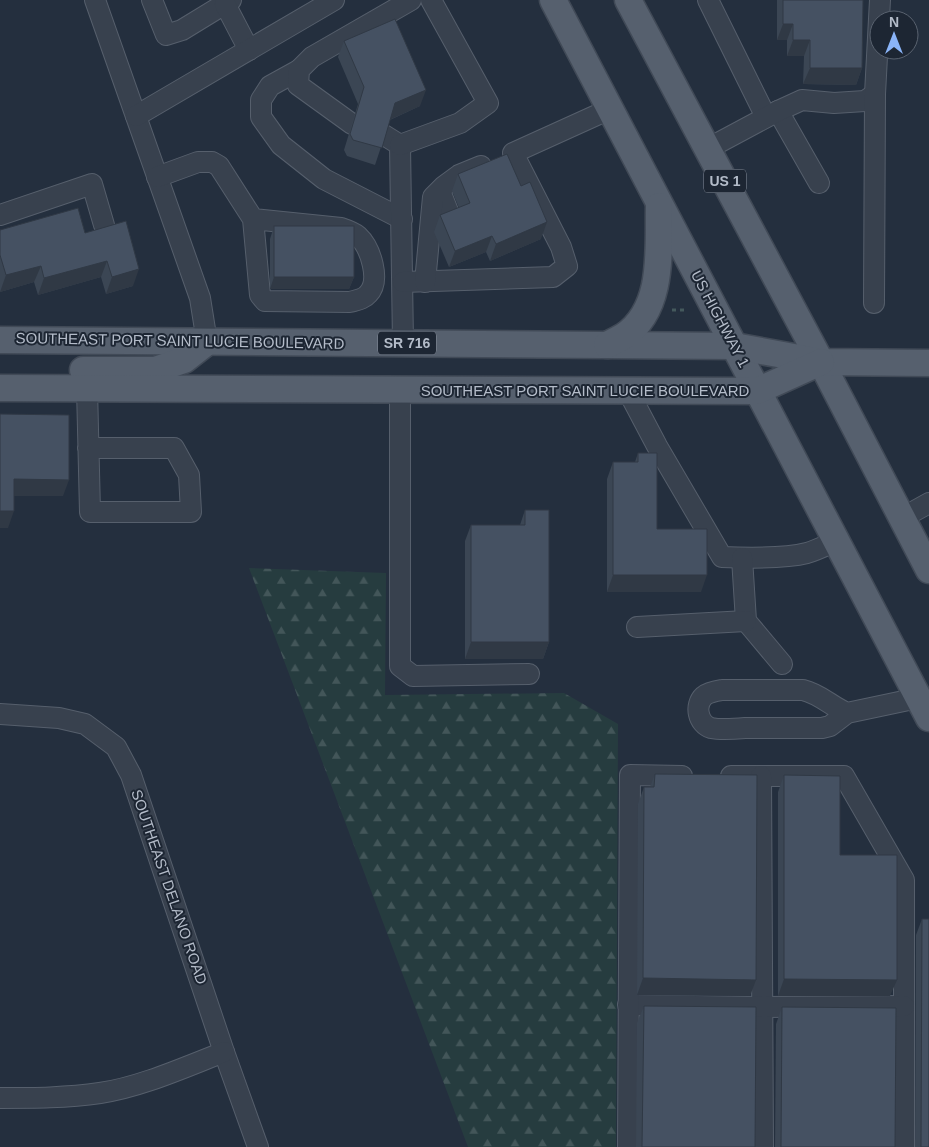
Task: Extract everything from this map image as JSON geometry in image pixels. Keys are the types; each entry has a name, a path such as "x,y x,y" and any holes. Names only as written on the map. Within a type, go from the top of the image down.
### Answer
{"main road":[{"name":"US HIGHWAY 1","path":"553,0 924,708"},
{"name":"US 1","path":"628,0 821,362 929,570"},
{"path":"607,345 625,335 640,321 651,301 657,278 659,203"},
{"name":"SOUTHEAST PORT SAINT LUCIE BOULEVARD","path":"0,340 734,346 821,362"},
{"path":"6,388 39,371 155,370 184,360 207,342"},
{"path":"821,362 929,364"},
{"name":"SOUTHEAST PORT SAINT LUCIE BOULEVARD","path":"6,388 757,392 821,362"}],"street":[{"path":"95,0 200,298 207,342"},
{"path":"152,0 166,35 182,30 228,2 249,50"},
{"path":"136,116 334,0"},
{"path":"402,218 324,179 281,145 261,117 261,100 270,86 299,70 312,58 411,0"},
{"path":"403,343 402,218 392,140 460,123 488,103 431,0"},
{"path":"708,0 772,114 819,183"},
{"path":"874,303 874,94 880,0"},
{"path":"299,70 298,85 352,124"},
{"path":"707,149 802,100 834,103 865,101 874,94"},
{"path":"425,282 433,197 444,186 459,175 610,109"},
{"path":"374,274 425,282 553,277 567,266 561,246 513,153"},
{"path":"157,177 198,162 212,162 218,166 254,218 260,295 295,296 350,302 367,296 372,289 374,274 372,260 360,237 352,232 340,228 298,231 254,218"},
{"path":"0,215 92,184 104,225"},
{"path":"440,191 453,224"},
{"path":"428,245 438,253 447,281"},
{"path":"469,259 472,280"},
{"path":"87,388 88,448 90,512 190,512 189,475 174,448 88,448"},
{"path":"400,390 400,666 413,676 529,674"},
{"path":"628,391 657,446 722,557 784,556 806,553 836,542"},
{"path":"902,518 929,503"},
{"path":"742,558 746,621 782,664"},
{"path":"637,627 746,621"},
{"path":"847,713 830,726 822,728 710,728 704,724 699,714 701,701 704,696 711,692 722,690 803,690 827,700 847,713 924,708"},
{"name":"SOUTHEAST DELANO ROAD","path":"0,714 59,718 85,724 116,747 131,775 258,1147"},
{"path":"628,1147 630,775 844,776 904,880 904,1147"},
{"path":"761,776 763,1147"},
{"path":"628,1005 762,1007 904,1006"},
{"path":"0,1098 41,1098 101,1093 141,1083 224,1052"}],"green space":[{"path":"249,568 386,573 385,695 564,693 618,724 616,1147 468,1147"}],"building":[{"path":"783,0 863,0 862,68 810,68 810,40 793,40 793,24 783,24"},
{"path":"395,19 426,90 395,103 382,148 353,140 350,134 364,87 344,41"},
{"path":"507,154 521,186 530,182 547,222 496,244 492,236 455,251 440,215 470,203 458,174"},
{"path":"78,208 85,233 126,221 139,269 112,277 107,261 44,278 41,266 6,275 0,255 0,230"},
{"path":"274,226 354,226 354,277 274,277"},
{"path":"0,414 69,415 69,480 14,479 14,511 0,511"},
{"path":"638,453 657,453 657,529 707,529 707,575 613,575 613,462 638,462"},
{"path":"525,510 549,510 549,642 471,642 471,525 525,525"},
{"path":"655,774 757,775 756,980 643,978 644,787 654,787"},
{"path":"784,775 840,776 840,855 897,855 897,980 784,979"},
{"path":"922,919 929,919 929,1147 921,1147"},
{"path":"644,1006 756,1007 755,1147 642,1147"},
{"path":"782,1007 896,1008 895,1147 781,1147"}]}
